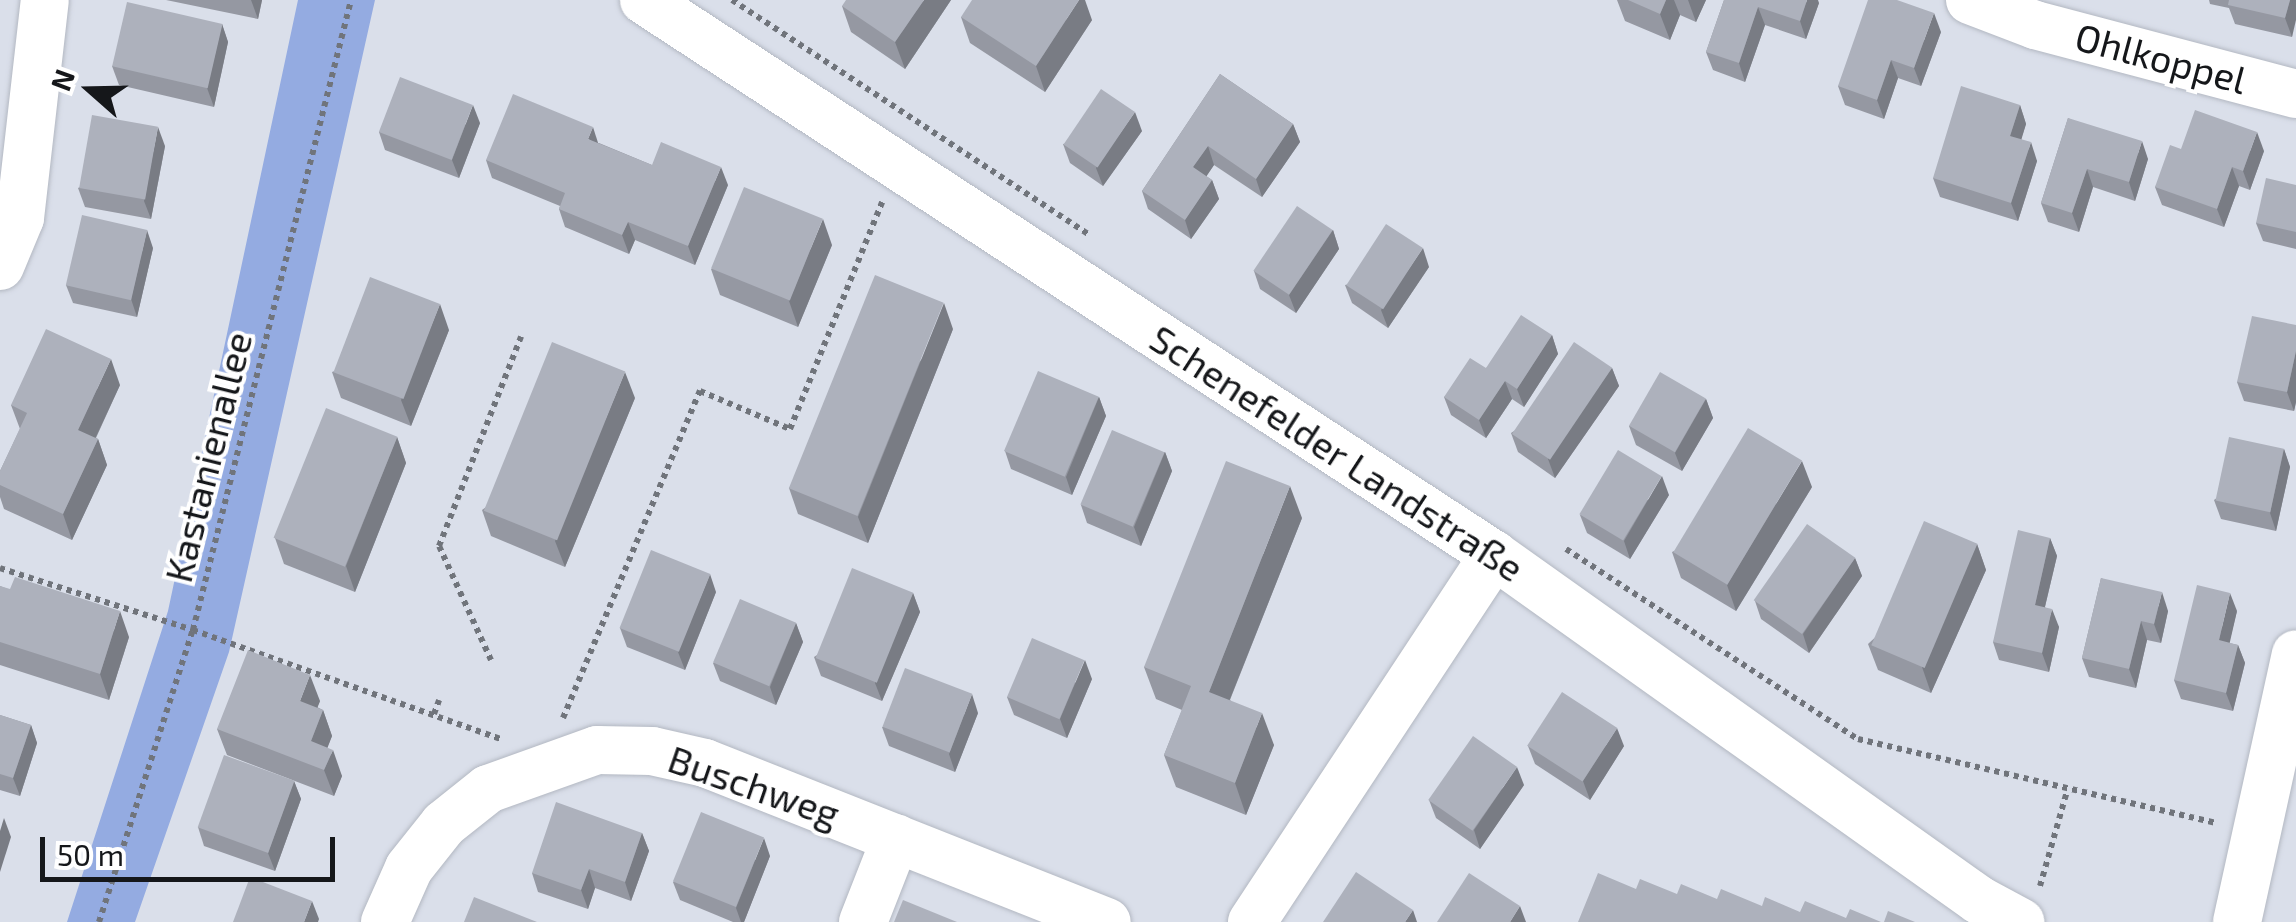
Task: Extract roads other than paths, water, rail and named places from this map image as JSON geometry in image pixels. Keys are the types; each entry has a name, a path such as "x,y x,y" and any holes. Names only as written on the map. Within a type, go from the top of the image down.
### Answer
{"street":[{"path":"0,266 7,258 20,218 45,0"},
{"name":"Schenefelder Landstraße","path":"644,0 1494,555 1979,900 2028,913"},
{"name":"Ohlkoppel","path":"1970,0 2035,25 2296,94"},
{"path":"1252,922 1494,555"},
{"path":"2238,922 2296,654"},
{"name":"Buschweg","path":"385,922 409,868 444,824 488,789 542,766 596,750 652,750 705,763 1108,922"},
{"path":"863,922 896,838"}]}
